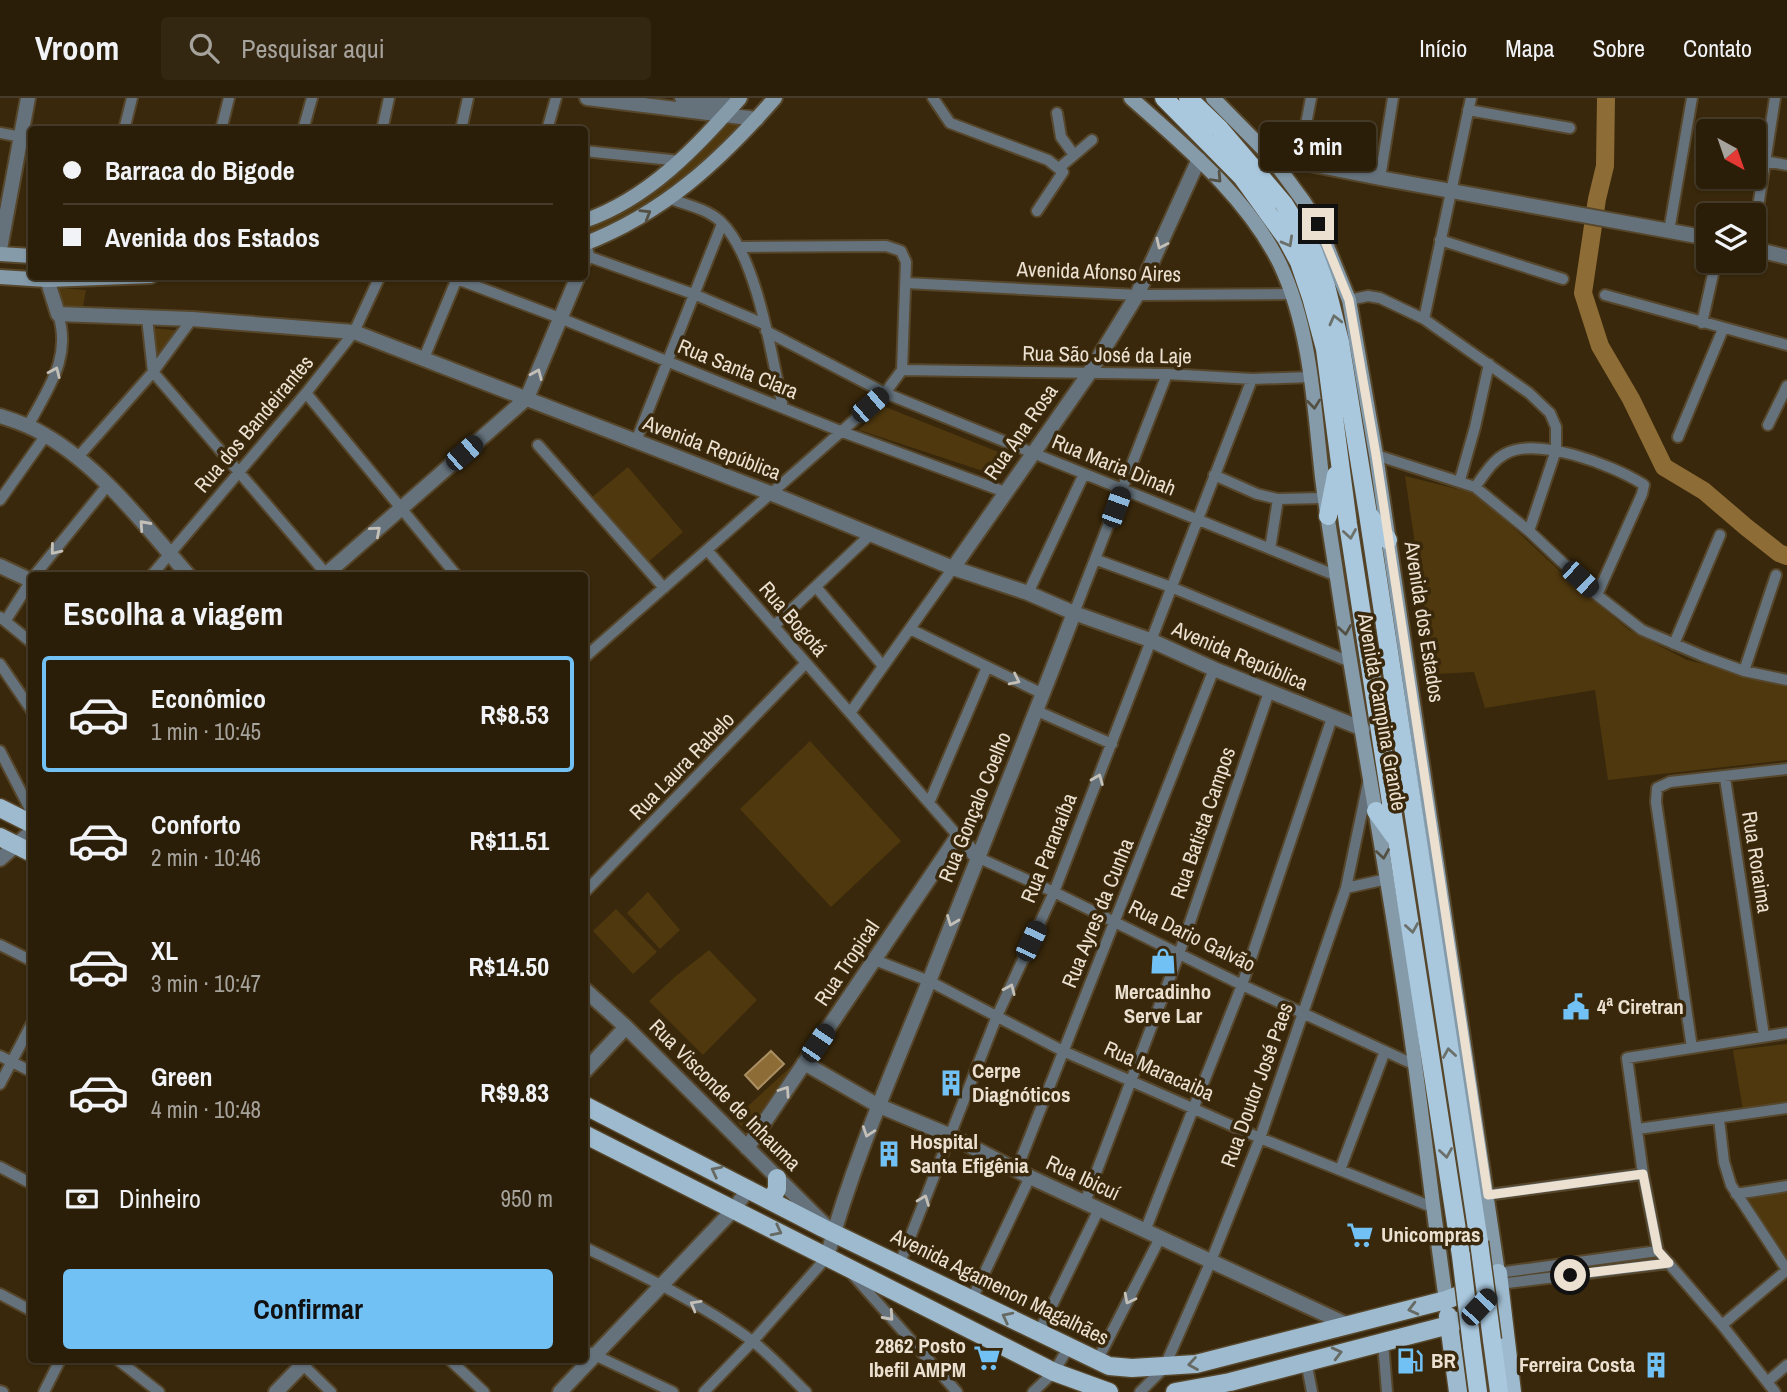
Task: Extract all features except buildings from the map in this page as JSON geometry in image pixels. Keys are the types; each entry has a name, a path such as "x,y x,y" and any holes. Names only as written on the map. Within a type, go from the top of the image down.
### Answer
{"highway":[{"path":"1164,98 1242,177 1269,212 1299,262 1325,349 1339,461 1461,1256 1478,1392"},
{"path":"1188,98 1220,129 1284,204 1313,251 1326,286 1340,342 1479,1242 1498,1334 1499,1392"},
{"path":"1326,507 1339,461"},
{"path":"1368,514 1388,540"},
{"path":"1376,811 1399,843"}],"main road":[{"path":"588,247 671,199 726,151 775,98"},
{"name":"Avenida Campina Grande","path":"1131,98 1199,159 1239,202 1262,233 1292,294 1311,377 1326,507 1387,879 1415,1065 1458,1392"},
{"name":"Avenida dos Estados","path":"1213,98 1270,156 1318,224 1349,300 1376,455 1488,1195 1498,1274 1498,1334 1512,1392"},
{"path":"588,219 625,202 655,183 681,161 733,106"},
{"path":"0,252 28,256"},
{"path":"1,279 28,278"},
{"path":"0,808 28,822"},
{"name":"Avenida Agamenon Magalhães","path":"588,1107 834,1233 1109,1366 1164,1368 1196,1364 1348,1325 1445,1294 1462,1294 1498,1274"},
{"path":"588,1136 1054,1372 1109,1392"},
{"path":"771,1200 777,1189 778,1178"},
{"path":"1451,1339 1498,1274"},
{"path":"1423,1332 1440,1339 1451,1339 1479,1328 1498,1334"},
{"path":"1175,1392 1233,1387 1306,1361 1423,1332 1451,1339"}],"street":[{"path":"0,252 7,179 27,138 28,98"},
{"path":"125,126 132,98"},
{"path":"222,126 229,98"},
{"path":"304,126 312,98"},
{"path":"383,126 389,98"},
{"path":"462,126 468,98"},
{"path":"548,126 556,98"},
{"path":"587,98 733,106"},
{"path":"682,98 733,106 757,119"},
{"path":"933,98 950,123 1048,160 1063,172 1037,211"},
{"path":"1299,161 1311,98"},
{"path":"1380,178 1393,98"},
{"path":"1669,231 1692,98"},
{"path":"1766,149 1775,98"},
{"path":"1423,319 1470,104 1570,128"},
{"path":"1057,113 1061,137 1074,155"},
{"path":"0,134 27,138"},
{"path":"1059,168 1091,140"},
{"path":"588,151 681,161"},
{"path":"1270,156 1577,216 1696,236"},
{"name":"Rua Ana Rosa","path":"850,713 1088,375 1137,295 1199,159"},
{"path":"1766,160 1787,165"},
{"path":"671,199 703,211 722,224 741,247 765,328 783,408"},
{"path":"636,441 722,224"},
{"path":"1440,240 1563,279"},
{"path":"588,655 885,393 902,370 906,261 901,250 886,246 741,247"},
{"name":"Rua Maria Dinah","path":"588,250 696,295 765,328 885,393 1337,576"},
{"path":"1766,252 1787,257"},
{"path":"1702,323 1713,273"},
{"path":"28,426 59,364 63,350 64,337 47,280"},
{"name":"Rua dos Bandeirantes","path":"154,572 354,332 378,280"},
{"path":"424,358 456,280"},
{"name":"Rua Santa Clara","path":"462,280 840,431 1005,492"},
{"path":"329,572 527,398 576,280"},
{"name":"Avenida Afonso Aires","path":"906,283 1137,295 1292,294"},
{"path":"1605,295 1787,345"},
{"path":"1349,300 1368,296 1380,298 1423,319 1529,393 1550,413 1556,427 1556,450 1529,531"},
{"name":"Avenida República","path":"58,314 192,319 354,332 953,568 1028,593 1074,613 1150,640 1269,692 1363,729"},
{"path":"147,318 153,372 324,572"},
{"path":"78,457 153,372 192,319"},
{"path":"1678,437 1723,329"},
{"path":"1460,480 1489,364"},
{"name":"Rua São José da Laje","path":"902,370 1088,375 1167,374 1252,379 1311,377"},
{"name":"Rua Gonçalo Coelho","path":"827,1257 877,1105 1097,560 1167,374"},
{"name":"Rua Paranaíba","path":"900,1263 997,1016 1054,892 1252,379"},
{"path":"1769,425 1787,386"},
{"path":"306,393 454,572"},
{"path":"0,416 46,435 78,457 186,572"},
{"path":"0,500 46,435"},
{"path":"538,445 664,588"},
{"path":"1475,486 1503,455 1514,450 1556,450 1585,459 1644,485 1597,595"},
{"path":"1376,455 1475,486 1529,531 1597,595 1642,630 1744,671 1787,680"},
{"path":"1028,593 1084,474"},
{"path":"1214,475 1257,494 1326,507"},
{"path":"38,572 107,486"},
{"path":"1270,550 1278,499"},
{"path":"774,626 870,535"},
{"path":"1674,644 1720,535"},
{"name":"Rua Bogotá","path":"706,550 958,836"},
{"path":"1097,560 1171,587 1350,662"},
{"path":"0,566 28,577"},
{"path":"1744,671 1776,575"},
{"path":"28,584 3,618 28,640"},
{"path":"816,587 883,666"},
{"path":"910,629 1043,694"},
{"name":"Rua Laura Rabelo","path":"588,890 806,663"},
{"path":"0,664 28,704"},
{"path":"929,803 987,667"},
{"name":"Rua Ayres da Cunha","path":"972,1299 1023,1173 1063,1051 1214,669"},
{"name":"Rua Batista Campos","path":"1085,1202 1179,954 1269,692"},
{"path":"1037,711 1112,744"},
{"path":"1145,1231 1196,1108 1242,985 1332,718"},
{"path":"0,751 28,805"},
{"path":"1692,1048 1657,813 1657,788 1670,782 1787,769"},
{"name":"Rua Doutor José Paes","path":"1140,1392 1164,1368 1211,1261 1260,1138 1346,888 1370,774"},
{"name":"Rua Roraima","path":"1725,778 1765,1036"},
{"name":"Rua Dario Galvão","path":"958,836 977,858 1054,892 1242,985 1415,1065"},
{"name":"Rua Tropical","path":"747,1147 958,836"},
{"path":"0,859 16,845"},
{"path":"1346,888 1387,879"},
{"path":"0,945 28,959"},
{"name":"Rua Maracaiba","path":"875,960 929,981 1063,1051 1260,1138 1432,1207"},
{"name":"Rua Visconde de Inhauma","path":"588,993 834,1233"},
{"path":"588,1068 626,1027"},
{"path":"0,1084 5,1058 28,1028"},
{"path":"1775,1392 1658,1251 1643,1174 1627,1058 1787,1033"},
{"path":"1340,1170 1385,1051"},
{"path":"5,1058 28,1070"},
{"name":"Rua Ibicuí","path":"804,1063 877,1105 949,1135 1023,1173 1348,1325"},
{"path":"1638,1129 1787,1108"},
{"path":"1719,1118 1727,1175 1735,1194 1787,1270 1722,1325"},
{"path":"0,1167 28,1182"},
{"path":"1488,1195 1643,1174"},
{"path":"1735,1194 1787,1186"},
{"path":"673,1392 590,1353 662,1286 734,1209 749,1188"},
{"path":"1039,1332 1100,1209"},
{"path":"1097,1361 1160,1238"},
{"path":"588,1249 662,1286 753,1341 806,1392"},
{"path":"1498,1274 1658,1251"},
{"path":"704,1392 827,1257"},
{"path":"1498,1274 1669,1263"},
{"path":"844,1265 957,1392"},
{"path":"0,1294 28,1309"},
{"path":"1383,1342 1387,1392"},
{"path":"1032,1392 1054,1372 1068,1348"},
{"path":"1306,1361 1312,1392"},
{"path":"44,1392 58,1363"},
{"path":"122,1363 159,1392"},
{"path":"276,1392 300,1363"},
{"path":"304,1363 331,1392"},
{"path":"453,1363 484,1392"},
{"path":"560,1392 582,1363"},
{"path":"1767,1382 1787,1365"}],"shaded area":[{"path":"726,118 743,121 686,178 654,203 621,224 588,235 588,221 617,210"},
{"path":"48,287 86,290 82,312 61,310"},
{"path":"153,328 180,331 153,363"},
{"path":"883,406 1011,457 1001,477 859,430"},
{"path":"628,467 683,532 647,563 591,498"},
{"path":"1405,476 1477,494 1575,585 1629,630 1687,660 1787,684 1787,760 1608,780 1595,690 1485,708 1474,672 1434,674"},
{"path":"810,741 901,841 831,907 740,809"},
{"path":"648,892 680,930 660,949 627,913"},
{"path":"616,909 657,952 633,974 593,931"},
{"path":"709,950 757,1000 703,1055 649,1001"},
{"path":"1787,1044 1787,1104 1743,1111 1733,1050"},
{"path":"771,1051 784,1064 758,1089 745,1075"},
{"path":"794,1064 747,1132 734,1119"},
{"path":"1787,1190 1787,1260 1744,1198"}],"waterway":[{"path":"1606,98 1605,166 1597,199 1583,293 1600,346 1631,399 1664,467 1704,491 1779,553 1787,556"}],"place":[{"name":"Mercadinho Serve Lar","path":"1163,961"},
{"name":"4ª Ciretran","path":"1576,1007"},
{"name":"Cerpe Diagnóticos","path":"951,1083"},
{"name":"Hospital Santa Efigênia","path":"889,1154"},
{"name":"Unicompras","path":"1360,1235"},
{"name":"2862 Posto Ibefil AMPM","path":"987,1358"},
{"name":"BR","path":"1410,1361"},
{"name":"Ferreira Costa","path":"1656,1365"}],"route":[{"path":"1318,224 1349,300 1376,455 1488,1195 1643,1174 1658,1251 1669,1263 1570,1275"}]}
